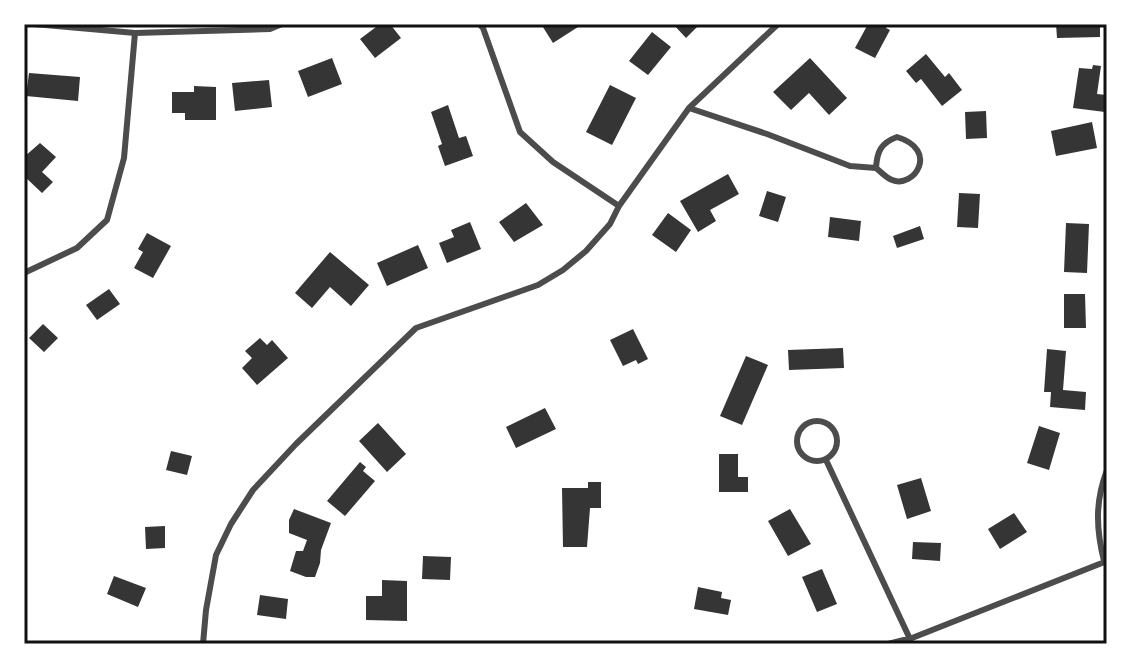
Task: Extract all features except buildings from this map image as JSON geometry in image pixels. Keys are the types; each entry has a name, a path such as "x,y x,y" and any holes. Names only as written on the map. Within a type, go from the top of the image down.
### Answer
{"street":[{"path":"34,24 135,33 270,29 282,24"},
{"path":"479,24 520,132 553,162 619,206"},
{"path":"203,644 216,555 253,490 416,328 538,285 586,251 610,224 619,206 689,108 778,24"},
{"path":"24,273 77,248 107,220 124,158 135,33"},
{"path":"689,108 850,166 876,168 891,180 910,178 919,167 920,152 913,142 897,137 884,142 877,154 876,168"},
{"path":"816,420 828,423 838,436 837,447 826,460 810,461 799,452 797,438 805,424 816,420"},
{"path":"826,460 910,639"},
{"path":"888,644 910,639 1106,561 1096,518 1099,489 1107,470"}]}
